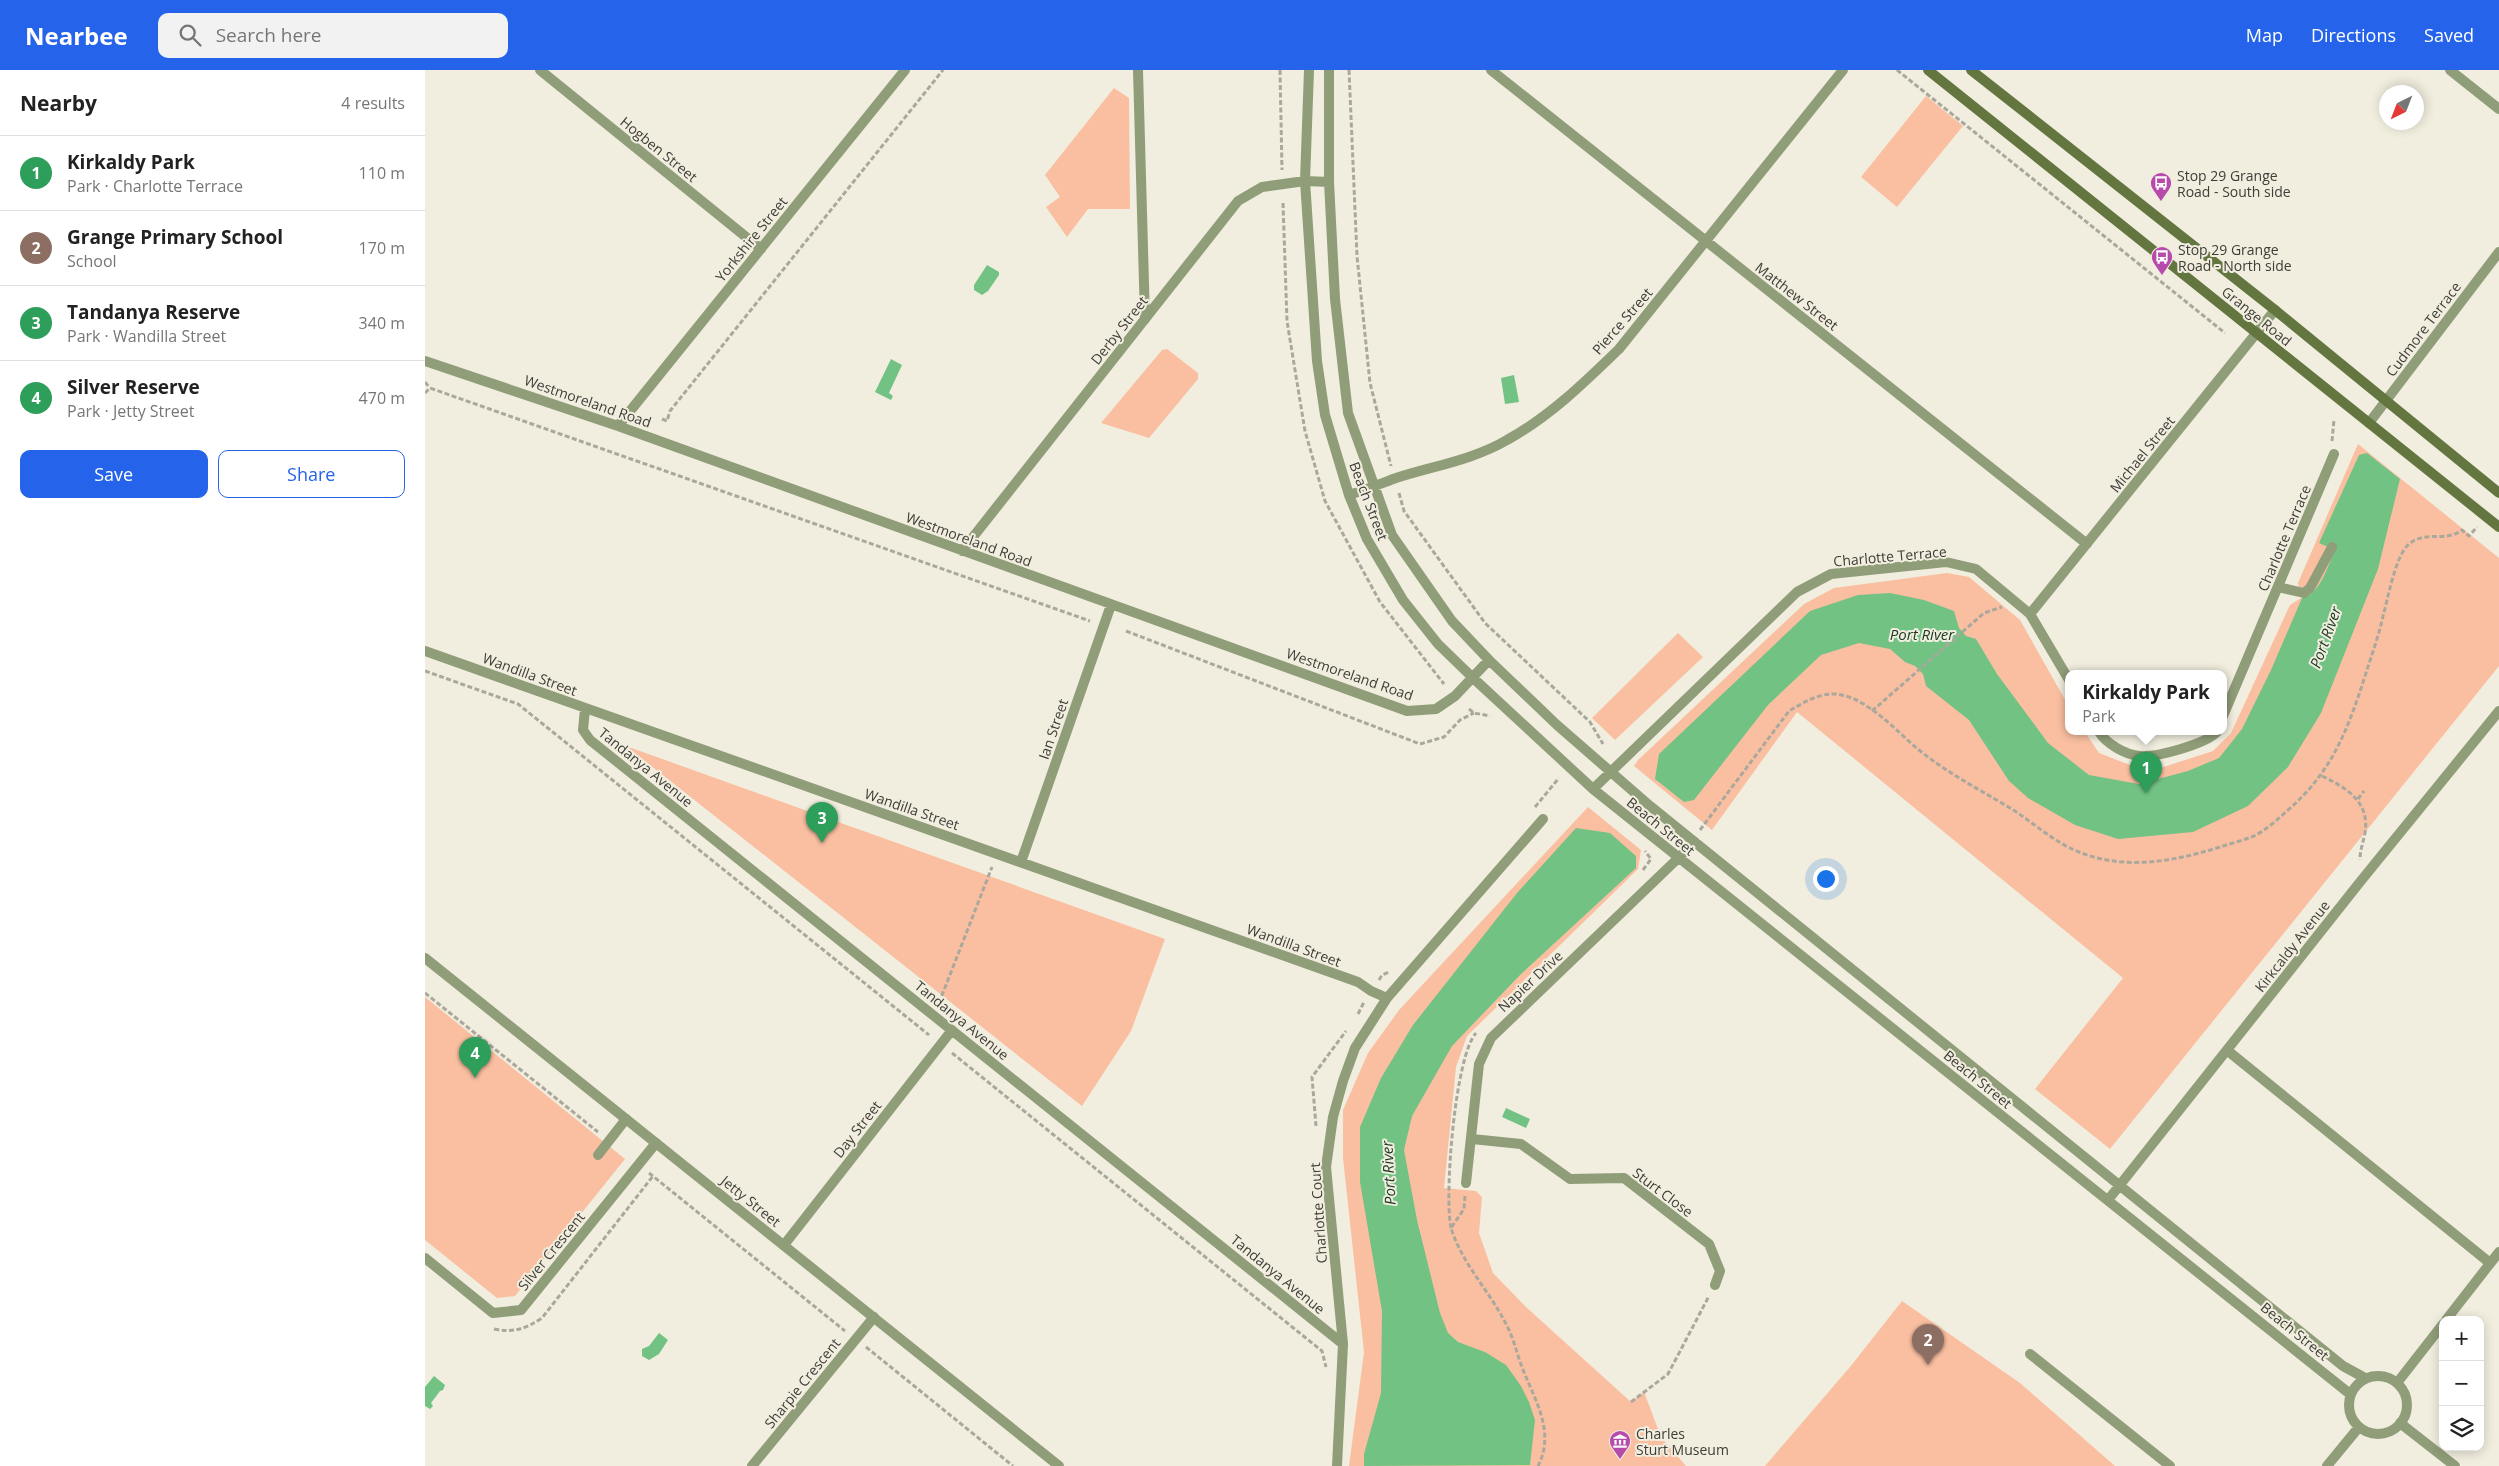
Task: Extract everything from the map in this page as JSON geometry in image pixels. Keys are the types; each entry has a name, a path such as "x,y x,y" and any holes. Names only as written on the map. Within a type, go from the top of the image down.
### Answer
{"main road":[{"name":"Grange Road","path":"1928,70 2499,527"},
{"name":"Grange Road","path":"1971,70 2275,310 2499,493"}],"street":[{"name":"Hogben Street","path":"540,70 761,249"},
{"name":"Yorkshire Street","path":"618,426 905,70"},
{"path":"1138,70 1145,318"},
{"name":"Beach Street","path":"1309,70 1305,182 1317,361 1325,415 1349,495 1367,540 1403,600 1439,644 1472,677 1593,789 2350,1394"},
{"name":"Beach Street","path":"1329,70 1329,182 1335,299 1348,413 1393,535 1420,578 1453,621 1489,660 1557,725 1695,842 2343,1366 2365,1378"},
{"name":"Matthew Street","path":"1491,70 2087,544"},
{"name":"Pierce Street","path":"1349,495 1468,458 1506,441 1541,419 1583,384 1619,349 1843,70"},
{"path":"2449,70 2499,109"},
{"name":"Derby Street","path":"962,551 1238,201 1262,187 1305,182 1329,182"},
{"name":"Cudmore Terrace","path":"2369,423 2499,252"},
{"name":"Michael Street","path":"2030,614 2275,310"},
{"name":"Westmoreland Road","path":"425,361 618,426 1407,711 1436,710 1455,696 1489,660"},
{"name":"Charlotte Terrace","path":"2227,707 2335,454"},
{"path":"2278,587 2304,593 2310,588 2332,547"},
{"name":"Charlotte Terrace","path":"1593,789 1610,770 1797,592 1831,574 1946,562 1976,569 2030,614 2065,673"},
{"name":"Ian Street","path":"1021,862 1111,605"},
{"name":"Wandilla Street","path":"425,651 1358,982 1371,991 1387,998"},
{"name":"Tandanya Avenue","path":"585,709 583,730 590,740 1343,1344"},
{"name":"Kirkcaldy Avenue","path":"2109,1200 2360,882 2499,711"},
{"path":"2102,735 2119,750 2139,756 2193,746 2212,735"},
{"name":"Charlotte Court","path":"1337,1466 1343,1344 1326,1167 1333,1117 1355,1048 1387,998 1543,819"},
{"name":"Napier Drive","path":"1466,1183 1479,1064 1491,1038 1680,859 1695,842"},
{"name":"Jetty Street","path":"425,958 1059,1466"},
{"name":"Day Street","path":"784,1245 952,1030"},
{"path":"2228,1051 2490,1263"},
{"path":"598,1155 626,1119"},
{"name":"Sturt Close","path":"1472,1139 1521,1144 1570,1179 1624,1178 1709,1244 1720,1271 1715,1286"},
{"name":"Silver Crescent","path":"425,1258 493,1313 521,1310 656,1143"},
{"path":"2449,1316 2499,1252"},
{"name":"Sharpie Crescent","path":"752,1466 874,1317"},
{"path":"2397,1383 2439,1329"},
{"path":"2030,1354 2169,1466"},
{"path":"2382,1376 2397,1383 2403,1390 2407,1407 2400,1423 2385,1433 2376,1434 2359,1426 2349,1412 2350,1394 2365,1378 2382,1376"},
{"path":"2400,1423 2455,1466"},
{"path":"2327,1466 2359,1426"}],"path":[{"path":"662,419 667,421 670,411 943,70"},
{"path":"1280,70 1282,171"},
{"path":"1349,70 1357,256 1370,382 1391,466"},
{"path":"1897,70 2225,333"},
{"path":"425,382 430,388 1090,621"},
{"path":"425,393 430,388"},
{"path":"2334,420 2331,436 2335,454"},
{"path":"1399,493 1404,511 1485,623 1590,722 1606,750"},
{"path":"1872,711 1984,613 2017,602"},
{"path":"1126,631 1420,744 1444,737 1461,720 1474,713"},
{"path":"425,671 518,704 1322,1351"},
{"path":"2322,776 2340,784 2358,799 2366,822 2360,847 2360,882"},
{"path":"1533,808 1559,778"},
{"path":"2358,799 2364,791"},
{"path":"934,1015 997,853"},
{"path":"1357,1017 1382,975 1390,971"},
{"path":"425,992 609,1141"},
{"path":"1316,1136 1312,1077 1351,1025"},
{"path":"639,1165 1013,1466"},
{"path":"1466,1183 1463,1209 1451,1228 1463,1258 1507,1327 1523,1370 1540,1405 1545,1442 1538,1466"},
{"path":"1631,1402 1669,1374 1715,1286"},
{"path":"1324,1329 1322,1351 1327,1369"}],"shaded area":[{"path":"1114,88 1129,98 1130,209 1088,209 1067,237 1046,207 1060,197 1045,175"},
{"path":"1926,96 1963,126 1897,207 1861,177"},
{"path":"1167,349 1198,373 1198,379 1149,438 1101,423 1162,350"},
{"path":"2358,444 2499,558 2499,666 2110,1149 2035,1089 2123,978 1797,712 1712,830 1634,766 1638,760 1804,604 1834,588 1947,573 1969,577 2020,620 2065,700 2065,735 2087,735 2099,753 2148,772 2213,751 2231,733 2290,605 2301,598 2298,583"},
{"path":"1678,633 1703,657 1615,740 1592,718"},
{"path":"626,746 1165,939 1131,1031 1082,1106"},
{"path":"1588,807 1641,850 1638,869 1467,1036 1456,1067 1444,1188 1476,1191 1482,1197 1479,1233 1493,1273 1526,1307 1631,1402 1644,1392 1661,1437 1686,1466 1349,1466 1364,1352 1343,1158 1343,1110 1368,1053 1399,1010"},
{"path":"425,997 625,1159 515,1296 497,1298 425,1240"},
{"path":"1902,1301 2020,1383 2115,1466 1765,1466 1850,1367"}],"water":[{"path":"987,265 999,272 999,275 988,291 982,295 974,290 974,285"},
{"path":"891,359 902,365 889,393 893,396 891,400 875,392"},
{"path":"1514,375 1519,402 1505,404 1501,378"},
{"name":"Port River","path":"2367,453 2400,479 2378,569 2321,713 2288,767 2248,806 2193,832 2118,839 2075,825 2028,798 2009,781 1969,720 1926,686 1923,674 1915,666 1905,662 1890,649 1859,643 1821,655 1768,705 1694,800 1684,802 1655,779 1659,754 1810,611 1858,595 1890,593 1924,600 1954,611 1959,628 1966,636 1976,639 1997,674 2048,743 2089,775 2139,784 2188,771 2219,758 2242,729 2271,670 2302,598 2314,591 2323,578 2335,550 2319,543 2359,455"},
{"name":"Port River","path":"1576,828 1610,833 1636,856 1636,868 1520,975 1452,1046 1412,1116 1404,1150 1417,1220 1440,1313 1448,1333 1458,1342 1485,1352 1506,1365 1521,1386 1535,1420 1530,1465 1364,1466 1364,1454 1381,1393 1382,1311 1360,1182 1360,1127 1381,1078 1413,1025 1517,893"},
{"path":"1506,1108 1530,1119 1526,1128 1502,1117"},
{"path":"659,1333 668,1340 659,1354 649,1360 642,1356 642,1349 649,1346"},
{"path":"434,1376 445,1385 431,1403 433,1406 430,1409 425,1406 425,1387"}],"place":[{"name":"Stop 29 Grange Road - South side","path":"2161,202"},
{"name":"Stop 29 Grange Road - North side","path":"2162,276"},
{"name":"Kirkaldy Park","path":"2146,793"},
{"name":"Tandanya Reserve","path":"822,843"},
{"name":"Silver Reserve","path":"475,1078"},
{"name":"Grange Primary School","path":"1928,1365"},
{"name":"Charles Sturt Museum","path":"1620,1460"}]}
